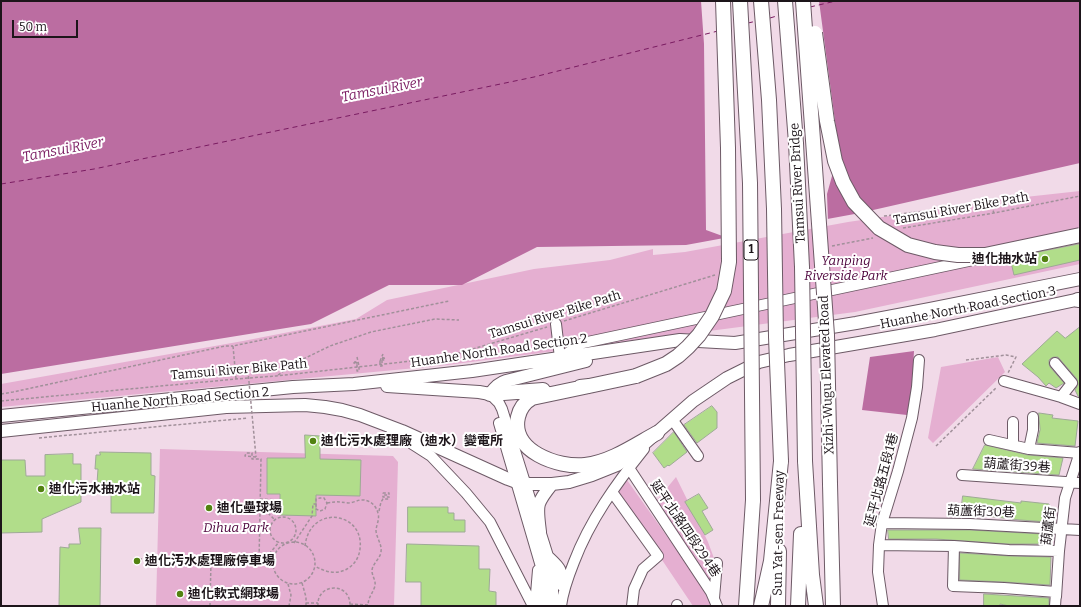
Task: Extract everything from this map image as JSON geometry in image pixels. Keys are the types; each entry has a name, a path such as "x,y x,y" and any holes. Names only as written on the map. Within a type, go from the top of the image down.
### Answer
{"highway":[{"path":"657,433 626,450 596,462 584,465 569,464 551,461 530,450 520,438 517,430 517,421 519,412 527,401 532,398 636,376 666,364 678,356 699,335 712,316 724,292 729,254 728,148 723,1"},
{"name":"1","path":"740,1 750,183 752,346 753,500 746,606"},
{"name":"Tamsui River Bridge","path":"761,1 770,116 781,461"},
{"name":"Tamsui River Bridge","path":"785,1 796,143 802,267 805,461"},
{"name":"Xizhi-Wugu Elevated Road","path":"803,1 827,335 832,606"},
{"path":"810,1 834,161 854,202 879,228 908,245 935,252 958,255 985,255 1080,237"},
{"path":"490,394 589,386"},
{"name":"1","path":"761,606 771,561 781,461"},
{"name":"Sun Yat-sen Freeway","path":"778,606 781,461"},
{"path":"805,461 812,575 816,606"},
{"name":"Sun Yat-sen Freeway","path":"798,606 805,461"}],"main road":[{"name":"Huanhe North Road Section 3","path":"856,323 1080,279"},
{"name":"Huanhe North Road Section 3","path":"861,343 935,330 1079,300"},
{"name":"Huanhe North Road Section 2","path":"1,416 293,387 354,384 472,371 680,340 735,342 856,323"},
{"path":"354,384 490,394 499,383 506,380 657,343"},
{"name":"Huanhe North Road Section 2","path":"1,431 226,407 304,405 325,406 375,420 501,477 521,482 552,484 569,482 592,476 617,465 629,457 693,401 727,378 759,362 789,355 861,343"},
{"path":"540,532 538,506 543,495 552,484"}],"street":[{"path":"556,324 560,358 583,343 1080,237"},
{"name":"延平北路五段1巷","path":"883,606 878,572 879,545 882,524 912,418 917,387 918,360"},
{"path":"1055,364 1072,383 1061,397"},
{"path":"1004,381 1080,404"},
{"path":"490,394 540,532 543,557 544,606"},
{"path":"1029,449 1033,430 1033,417"},
{"path":"672,419 698,456"},
{"path":"375,420 431,456 466,492 490,522 534,606"},
{"path":"1013,422 1013,445"},
{"path":"561,606 565,584 591,526 628,468 657,433"},
{"path":"989,440 1029,449 1080,453"},
{"name":"葫蘆街","path":"1055,606 1065,498 1075,483 1080,453"},
{"name":"延平北路四段294巷","path":"628,468 711,592 715,602"},
{"name":"葫蘆街39巷","path":"962,475 1075,483"},
{"path":"521,482 543,557 553,581 553,606"},
{"path":"612,492 658,556 643,569 634,590 632,606"},
{"name":"葫蘆街30巷","path":"882,524 970,524 1080,530"},
{"path":"879,545 954,546 1059,552"},
{"path":"954,546 953,586 1056,592"},
{"path":"534,606 543,557"},
{"path":"543,557 558,566 561,570 561,606"},
{"path":"715,602 717,563"}],"path":[{"name":"Tamsui River Bike Path","path":"902,228 994,213 1080,196"},
{"path":"883,216 990,203 994,213"},
{"path":"830,246 876,238"},
{"name":"Tamsui River Bike Path","path":"1,401 276,376 449,356 718,274"},
{"path":"1,394 225,346 233,346 449,301"},
{"path":"276,376 295,363 330,346 371,332 435,319 459,320"},
{"path":"233,346 236,379"},
{"path":"383,354 385,364"},
{"path":"936,446 1004,381 1016,357 1006,355 966,360"},
{"path":"354,368 355,362 357,371 359,371 357,357"},
{"path":"235,371 244,370 244,372 237,373 237,371 244,370 248,371 256,457 251,456 246,456 246,453 252,453 252,459 261,459 259,562"},
{"path":"40,438 256,417"},
{"path":"318,606 321,594 329,588 344,591 347,594 350,605 368,605 369,598 375,584 372,573 373,568 381,552 381,544 376,530 380,502 383,499 389,499 389,497 383,497 383,495 389,495 389,493 383,492"},
{"path":"320,498 325,500 327,503 325,509 322,511 317,510 316,499 320,498"},
{"path":"260,499 280,500"},
{"path":"327,503 338,501 350,503 361,500 367,501 375,506 378,513"},
{"path":"294,543 312,516 313,504 316,504"},
{"path":"260,505 275,520"},
{"path":"294,543 287,543 279,542 271,534 271,526 275,520 285,517 294,522 296,529 296,532 292,538 287,543 277,551 274,557 274,570 282,581 288,584 302,583 313,573 315,566 313,554 300,543 294,543"},
{"path":"305,546 309,530 314,524 328,517 344,519 356,529 360,536 360,552 351,566 345,570 337,572 329,572 315,566"},
{"path":"259,554 271,553 279,542"},
{"path":"139,560 274,562"},
{"path":"210,606 211,561"},
{"path":"302,583 306,606"},
{"path":"288,584 291,595 289,606"},
{"path":"306,603 318,603"}],"green space":[{"name":"Yanping Riverside Park","path":"1080,191 1080,264 855,312 448,365 1,407 1,384 243,341 356,319 387,300 534,269 610,260 653,249 653,255 685,252 848,222 998,200"},
{"path":"998,357 1005,372 933,443 928,438 941,367"},
{"name":"Dihua Park","path":"160,449 393,456 398,462 394,606 156,606"},
{"path":"676,477 708,542 715,561 713,587 657,500"},
{"path":"627,480 703,587 711,606 693,606 617,493"}],"water":[{"name":"Tamsui River","path":"1,1 1080,1 1080,163 860,213 686,245 537,247 462,285 389,285 311,324 1,374"},
{"path":"914,351 912,388 907,415 862,410 870,357"}],"pier":[{"path":"701,1 819,1 839,151 827,194 828,221 728,239 706,230 704,44"}],"building":[{"name":"迪化抽水站","path":"1080,244 1080,260 1014,275 1010,258"},
{"path":"1080,327 1080,397 1075,390 1078,385 1077,379 1058,357 1051,358 1049,360 1050,367 1064,383 1056,388 1049,383 1046,386 1038,377 1022,364 1057,331 1065,338"},
{"path":"712,406 717,412 717,428 697,443 684,425"},
{"path":"1039,413 1053,415 1052,418 1078,421 1075,446 1037,443 1040,430"},
{"path":"674,432 687,452 669,466 668,465 664,468 653,453"},
{"path":"305,435 320,436 320,459 361,460 360,496 316,495 316,516 280,515 280,494 267,494 267,458 305,458"},
{"path":"985,445 1028,455 1063,458 1059,475 973,469"},
{"path":"100,452 151,453 151,475 155,476 154,513 111,513 111,483 97,483 98,469 95,469 96,455 100,455"},
{"name":"迪化污水抽水站","path":"73,454 73,464 81,464 81,502 42,519 42,532 1,533 1,460 25,460 26,476 45,476 45,455"},
{"path":"699,494 708,508 702,511 713,530 705,535 685,502"},
{"path":"963,496 1021,503 1021,501 1049,504 1048,522 961,513"},
{"path":"408,507 448,507 448,513 454,513 454,520 465,520 465,532 408,532"},
{"path":"79,528 101,528 100,606 59,606 60,547 69,548 69,544 80,544"},
{"path":"888,530 970,530 1042,534 1040,544 1009,544 936,539 889,539"},
{"path":"407,544 479,546 479,569 490,569 489,591 496,592 496,606 421,606 421,582 406,582"},
{"path":"960,553 1051,557 1050,585 960,580"},
{"path":"984,594 1049,598 1049,606 1009,606 1000,604 1000,606 984,606"}],"ferry route":[{"path":"810,7 836,1"},
{"path":"770,18 780,15"},
{"path":"748,23 757,21"},
{"path":"1,184 94,169 534,77 718,31"}],"place":[{"name":"迪化抽水站","path":"1045,259"},
{"name":"迪化污水處理廠（迪水）變電所","path":"313,441"},
{"name":"迪化污水抽水站","path":"41,489"},
{"name":"迪化壘球場","path":"209,508"},
{"name":"迪化汚水處理廠停車場","path":"137,561"},
{"name":"迪化軟式網球場","path":"180,594"}]}
